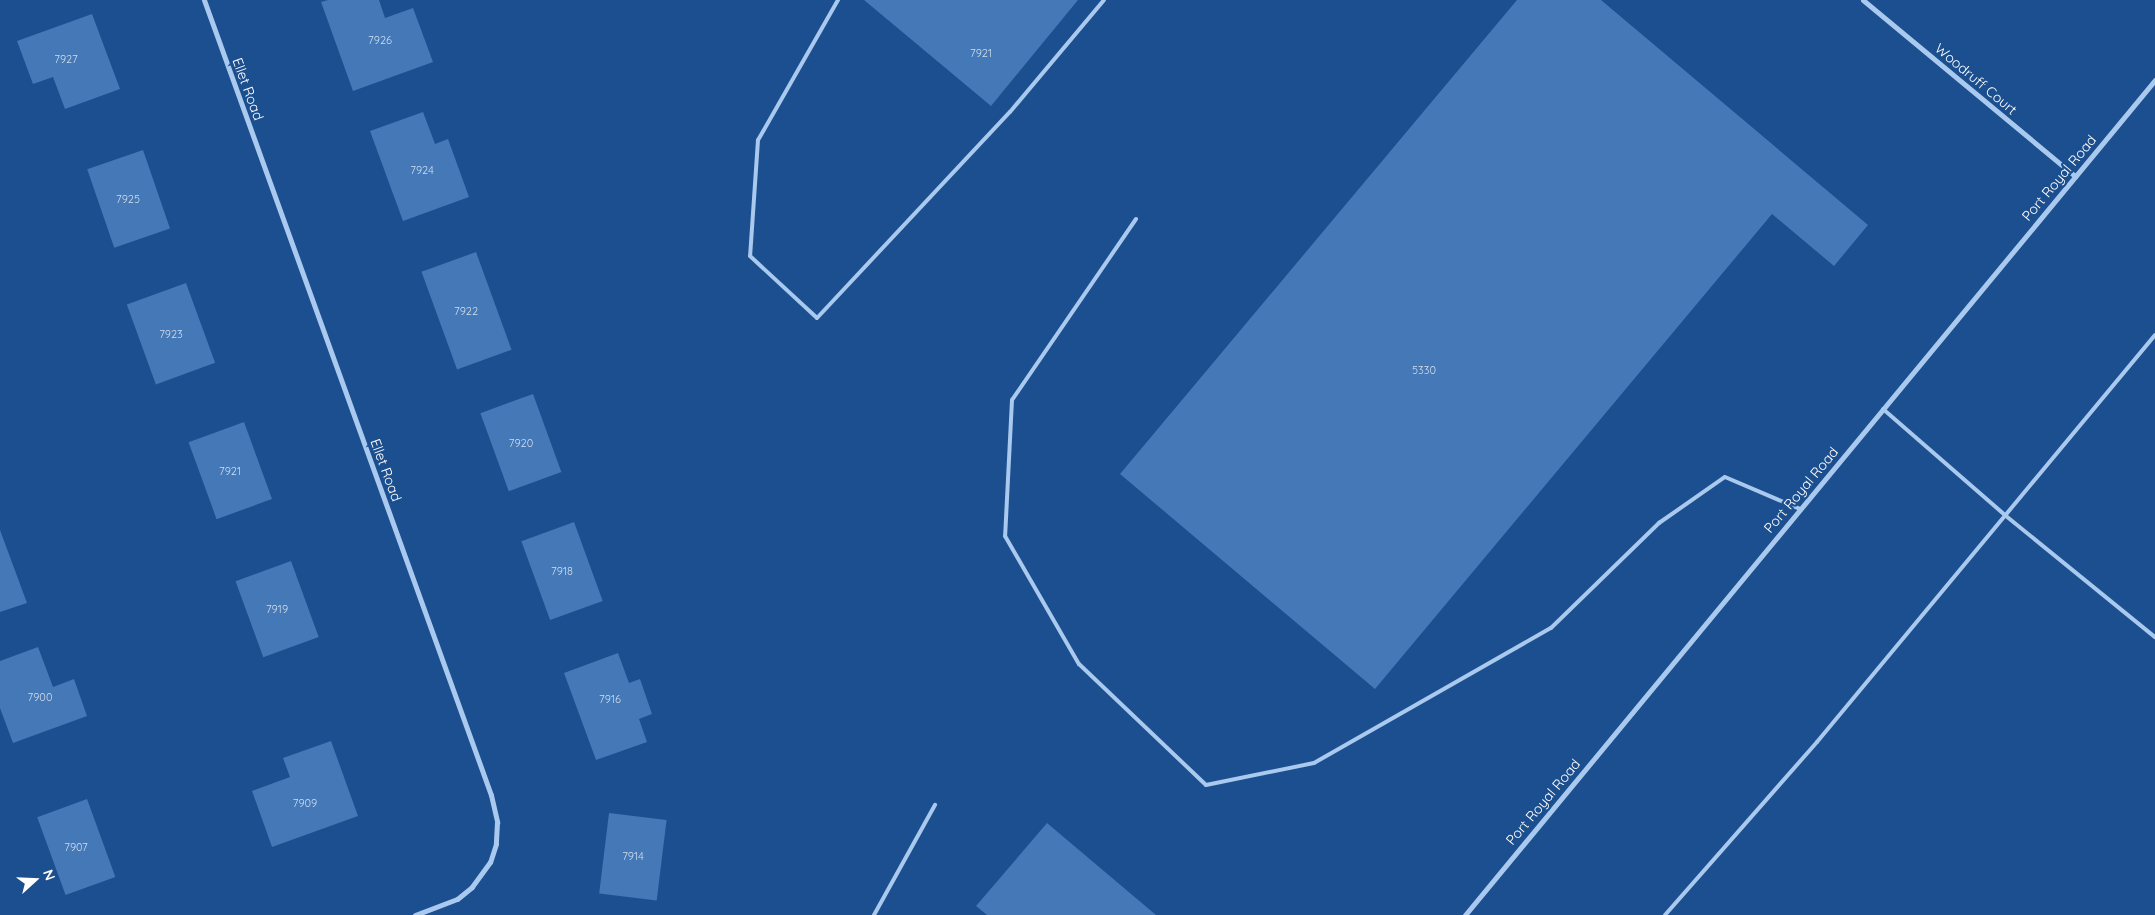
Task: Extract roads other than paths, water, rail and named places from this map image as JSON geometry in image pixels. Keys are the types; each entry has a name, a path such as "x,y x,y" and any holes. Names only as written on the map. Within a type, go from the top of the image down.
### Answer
{"street":[{"name":"Ellet Road","path":"204,0 491,795 497,822 496,844 490,862 472,887 457,899 416,915"},
{"name":"Woodruff Court","path":"1863,0 2075,176"},
{"name":"Port Royal Road","path":"1465,915 2155,80"}],"lane":[{"path":"838,0 758,140 750,256 817,318 1010,112 1104,0"},
{"path":"1136,219 1012,400 1006,536 1079,664 1206,785 1314,763 1551,628 1659,523 1725,477 1800,509"},
{"path":"1665,915 1817,742 2155,335"},
{"path":"1883,409 2006,516 2155,637"},
{"path":"874,915 935,805"}]}
